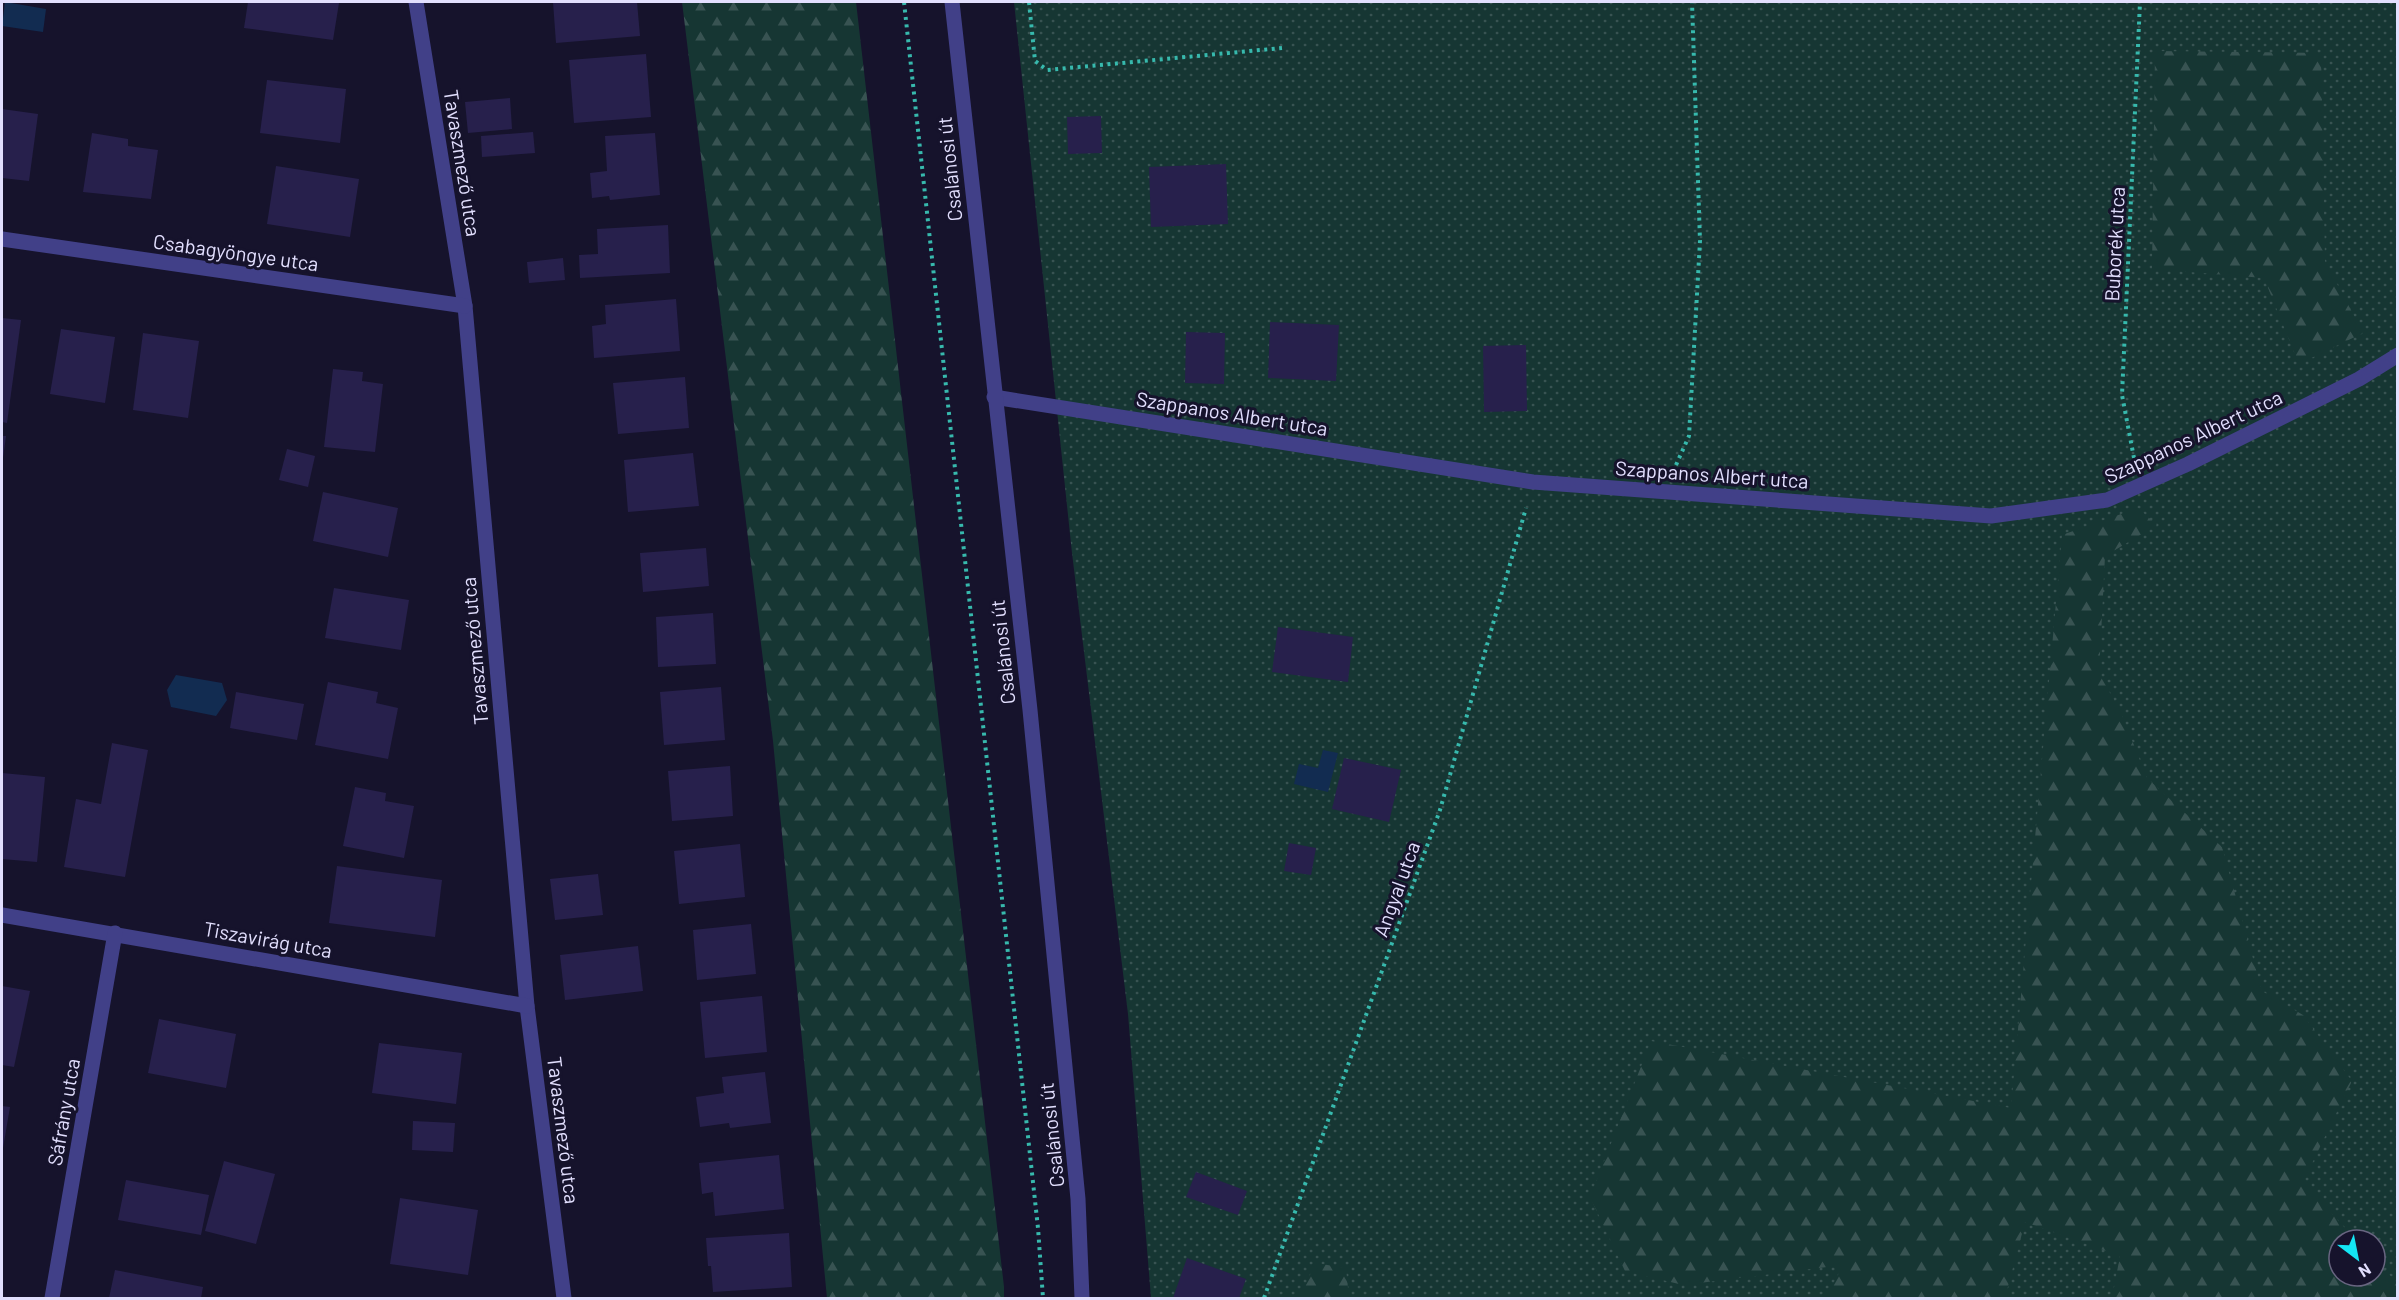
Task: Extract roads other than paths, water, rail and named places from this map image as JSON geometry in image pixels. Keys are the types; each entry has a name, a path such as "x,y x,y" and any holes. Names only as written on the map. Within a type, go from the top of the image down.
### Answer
{"street":[{"name":"Tavaszmező utca","path":"416,2 465,306 527,1006 564,1299"},
{"name":"Csalánosi út","path":"952,2 1029,698 1075,1163 1082,1299"},
{"name":"Csabagyöngye utca","path":"2,239 465,306"},
{"name":"Szappanos Albert utca","path":"994,397 1533,482 1991,516 2108,500 2188,464 2359,379 2397,355"},
{"name":"Tiszavirág utca","path":"2,915 527,1006"},
{"name":"Sáfrány utca","path":"52,1299 115,933"}],"water":[{"path":"5,2 46,9 43,32 2,26"},
{"path":"176,675 222,683 227,700 216,716 171,707 167,690"},
{"path":"1323,750 1338,753 1328,792 1294,784 1299,764 1318,768"}]}
